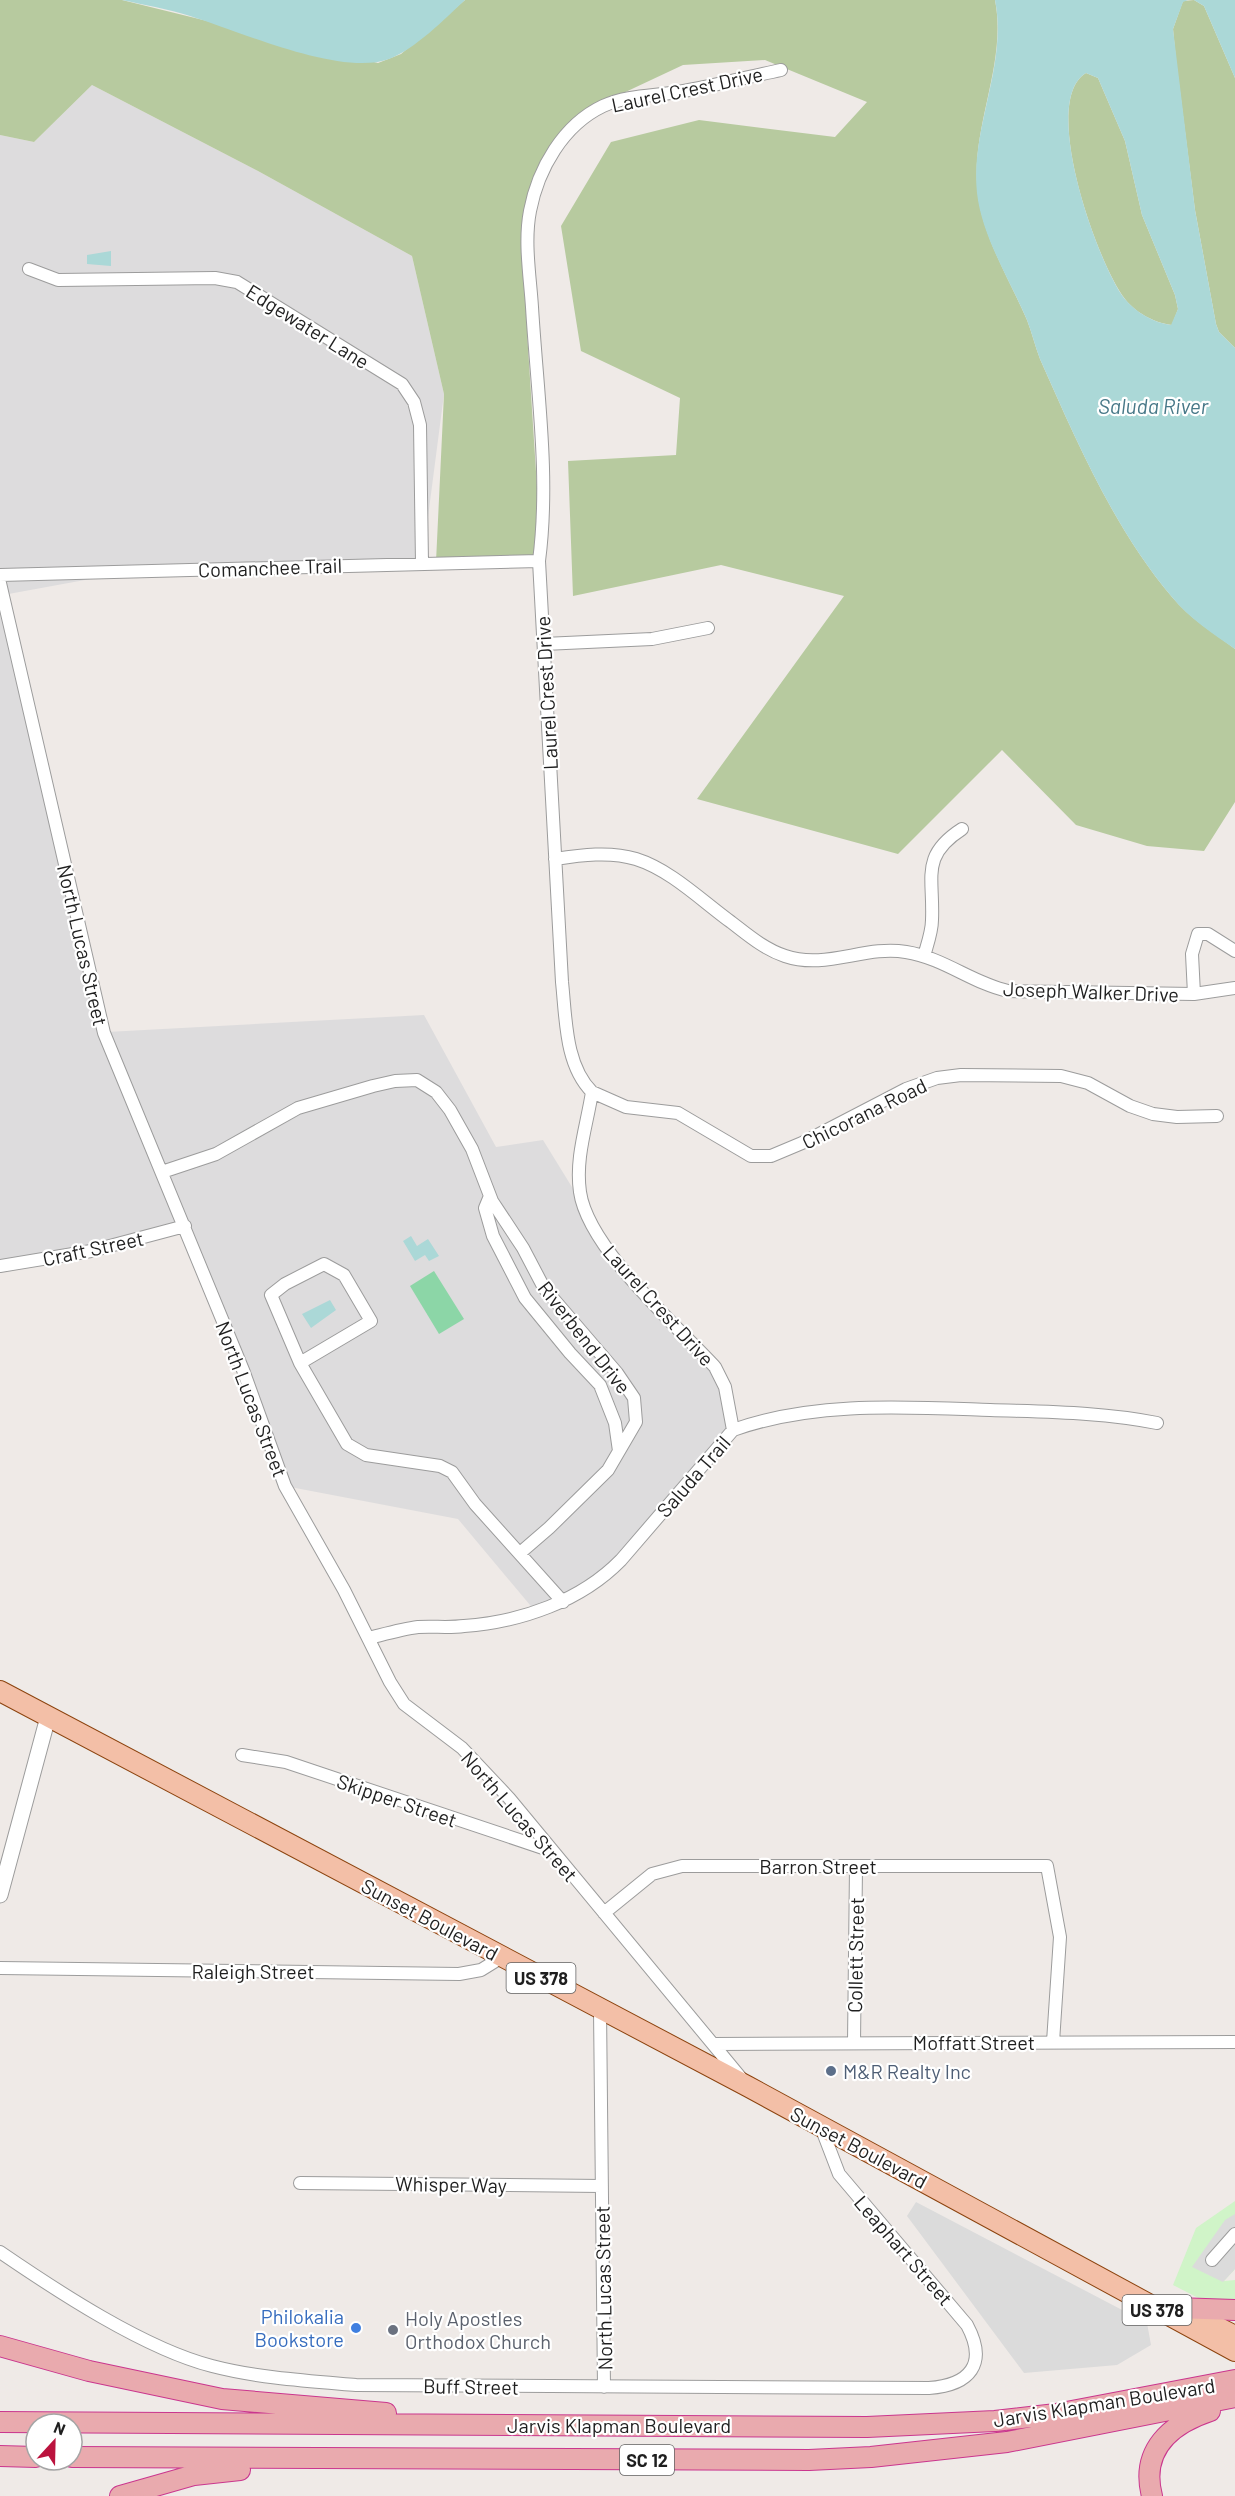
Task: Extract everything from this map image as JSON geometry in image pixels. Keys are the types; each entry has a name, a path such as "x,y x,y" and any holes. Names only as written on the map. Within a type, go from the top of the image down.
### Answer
{"highway":[{"path":"1176,2308 1235,2310"},
{"path":"0,2346 88,2371 222,2399 505,2425"},
{"name":"Jarvis Klapman Boulevard","path":"0,2422 867,2427 994,2421 1056,2414 1235,2380"},
{"path":"1152,2496 1150,2481 1152,2460 1167,2433 1183,2421 1228,2401"},
{"name":"Jarvis Klapman Boulevard","path":"84,2457 336,2460 809,2460 871,2457 1007,2442 1228,2401"},
{"path":"0,2457 24,2457"},
{"path":"120,2496 194,2475 336,2460"}],"main road":[{"name":"Sunset Boulevard","path":"0,1691 747,2086 1235,2351"},
{"name":"Sunset Boulevard","path":"1080,2268 1113,2278 1235,2336"}],"street":[{"name":"Laurel Crest Drive","path":"733,1430 725,1387 715,1367 613,1258 594,1230 583,1205 580,1191 580,1150 592,1092 578,1072 568,1038 555,859 539,561 544,523 543,460 528,234 535,192 547,161 575,125 592,112 612,103 654,93 676,92 781,70"},
{"name":"Edgewater Lane","path":"29,269 58,279 215,278 237,282 402,384 414,402 420,424 422,563"},
{"name":"Comanchee Trail","path":"0,575 539,561"},
{"name":"North Lucas Street","path":"0,583 104,1033 243,1370 285,1486 404,1704 462,1748 509,1798 550,1851 747,2086"},
{"path":"544,644 652,639 708,628"},
{"path":"924,956 932,923 934,855 946,838 962,829"},
{"name":"Joseph Walker Drive","path":"555,859 604,854 645,863 681,884 755,941 793,959 824,961 886,951 924,956 951,966 987,986 1018,993 1194,994 1235,988"},
{"name":"Joseph Walker Drive","path":"1194,994 1192,954 1198,934 1209,934 1235,951"},
{"name":"Chicorana Road","path":"592,1092 626,1107 678,1113 751,1156 771,1156 802,1143 906,1089 937,1078 960,1075 1061,1076 1088,1083 1130,1106 1153,1114 1177,1117 1217,1116"},
{"name":"Riverbend Drive","path":"162,1172 216,1154 298,1108 406,1079 428,1085 450,1110 477,1159 490,1196 523,1248 544,1288 610,1364 633,1398 636,1422 608,1470 554,1524 520,1553"},
{"name":"Riverbend Drive","path":"490,1196 485,1208 493,1236 525,1298 570,1353 600,1385 615,1423 619,1451"},
{"name":"Craft Street","path":"0,1266 91,1251 185,1226"},
{"path":"300,1363 371,1322 344,1275 324,1264 285,1284 271,1295 300,1363 347,1444 366,1455 440,1466 452,1472 475,1504 562,1602"},
{"name":"Saluda Trail","path":"369,1638 419,1627 483,1624 562,1602 581,1593 607,1575 733,1430 795,1413 891,1407 1082,1413 1157,1423"},
{"path":"0,1895 48,1717"},
{"name":"Skipper Street","path":"242,1755 286,1762 550,1851"},
{"name":"Barron Street","path":"604,1913 644,1880 672,1867 1047,1866 1060,1937 1053,2042"},
{"name":"Collett Street","path":"854,2043 856,1867"},
{"name":"Raleigh Street","path":"0,1968 459,1974 481,1970 502,1957"},
{"name":"North Lucas Street","path":"600,2009 604,2387"},
{"name":"Moffatt Street","path":"713,2044 1235,2042"},
{"name":"Leaphart Street","path":"820,2127 839,2174 968,2325 976,2344 978,2357 970,2374"},
{"name":"Whisper Way","path":"300,2183 602,2186"},
{"path":"1212,2260 1235,2234"},
{"name":"Buff Street","path":"0,2252 129,2331 212,2366 304,2380 356,2385 929,2388 950,2386 970,2374"}],"shaded area":[{"path":"92,85 258,171 412,256 444,394 422,563 134,571 3,595 107,1032 424,1015 496,1147 543,1140 583,1205 594,1230 715,1367 733,1430 621,1560 535,1611 458,1519 285,1486 185,1226 0,1266 0,135 34,142"},
{"path":"916,2202 1147,2323 1151,2345 1117,2365 1024,2373 907,2216"},
{"path":"1235,2214 1235,2269 1223,2282 1192,2267 1225,2220"}],"green space":[{"path":"0,0 122,0 378,63 401,54 465,0 995,0 998,23 997,46 977,161 979,202 989,237 1027,320 1040,359 1068,421 1114,513 1151,571 1179,605 1235,649 1235,802 1204,851 1147,846 1076,825 1002,750 898,854 697,799 844,596 721,565 573,596 568,461 676,455 680,398 581,351 561,226 611,142 699,120 835,137 867,102 765,60 683,65 585,111 534,194 527,332 542,565 436,562 444,394 412,256 258,171 92,85 34,142 0,135"},
{"path":"1194,0 1204,6 1235,78 1235,348 1219,332 1216,324 1195,210 1176,60 1173,29 1183,1"},
{"path":"1086,73 1098,78 1125,141 1142,215 1175,295 1178,309 1172,325 1146,316 1125,299 1114,281 1088,220 1071,148 1068,115 1073,89"},
{"path":"434,1271 464,1319 439,1334 410,1286"},
{"path":"1235,2201 1235,2269 1224,2281 1235,2280 1235,2304 1212,2305 1173,2285 1196,2228"}],"water":[{"path":"122,0 465,0 409,49 389,59 369,63 345,62 290,50 182,14"},
{"name":"Saluda River","path":"995,0 1188,0 1183,2 1173,29 1195,210 1216,324 1219,332 1235,348 1235,649 1179,605 1132,543 1098,483 1068,421 1040,359 1027,320 997,258 980,209 976,169 997,48 998,24","holes":["1086,73 1098,78 1125,141 1142,215 1175,295 1178,309 1171,325 1145,316 1124,298 1100,252 1088,219 1071,148 1068,115 1073,89"]},
{"path":"1194,0 1235,0 1235,78 1204,6"},
{"path":"111,251 111,266 87,264 87,255"},
{"path":"411,1236 417,1246 428,1239 439,1256 429,1261 425,1255 415,1261 403,1241"},
{"path":"330,1300 336,1310 311,1328 302,1314"}],"place":[{"name":"M&R Realty Inc","path":"831,2071"},
{"name":"Philokalia Bookstore","path":"356,2328"},
{"name":"Holy Apostles Orthodox Church","path":"393,2330"}]}
